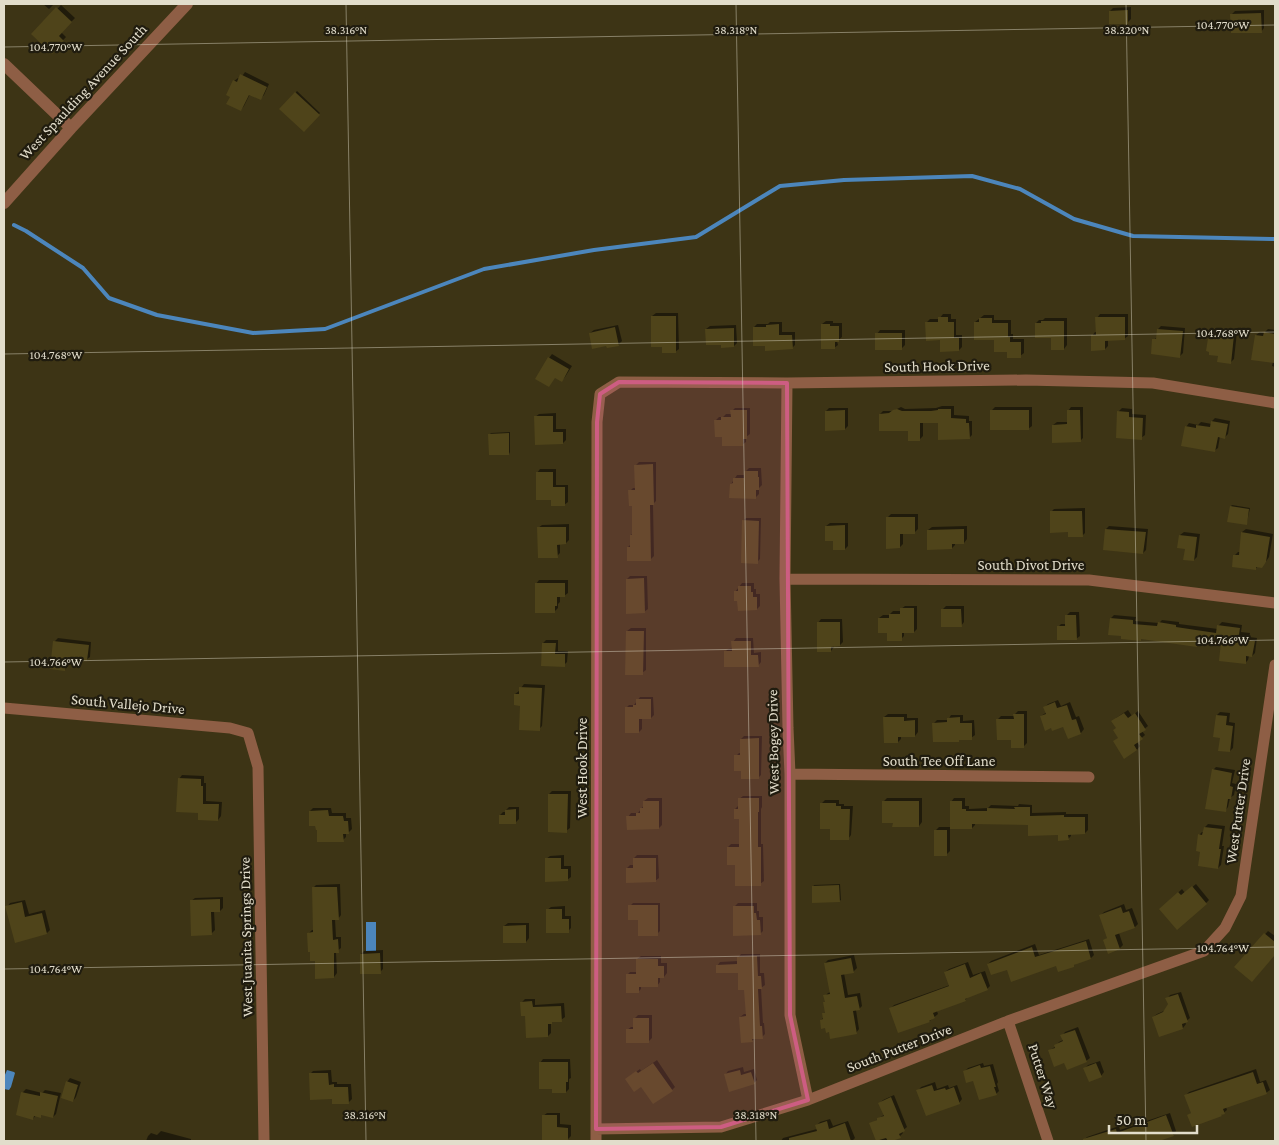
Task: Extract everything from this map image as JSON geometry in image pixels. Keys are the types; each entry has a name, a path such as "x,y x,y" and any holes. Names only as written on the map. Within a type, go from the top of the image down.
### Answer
{"street":[{"name":"West Spaulding Avenue South","path":"4,203 186,4"},
{"path":"4,64 71,128"},
{"name":"South Hook Drive","path":"600,394 619,382 787,383 1026,380 1153,383 1275,403"},
{"name":"West Bogey Drive","path":"787,383 785,579 790,774 790,1015 808,1100"},
{"name":"West Hook Drive","path":"596,1141 597,422 600,394"},
{"name":"South Divot Drive","path":"785,579 1089,580 1275,603"},
{"name":"West Putter Drive","path":"1204,951 1225,928 1241,896 1275,665"},
{"name":"South Vallejo Drive","path":"4,708 230,728 248,733"},
{"name":"West Juanita Springs Drive","path":"248,733 258,767 264,1141"},
{"name":"South Tee Off Lane","path":"790,774 1089,777"},
{"name":"South Putter Drive","path":"596,1129 721,1127 808,1100 1008,1021 1204,951"},
{"name":"Putter Way","path":"1008,1021 1048,1141"}],"highlighted area":[{"path":"619,382 787,383 790,1015 808,1100 721,1127 596,1129 597,422 600,394"}],"water":[{"path":"366,922 376,922 376,951 366,951"},
{"path":"7,1070 15,1073 9,1090 4,1089 4,1077"}],"building":[{"path":"56,7 72,22 59,36 64,41 52,54 31,34"},
{"path":"1128,10 1128,24 1109,24 1109,11"},
{"path":"1261,13 1262,33 1231,33 1230,14"},
{"path":"240,74 267,87 261,100 249,95 241,111 226,104 230,97 226,95 233,80 237,82"},
{"path":"295,92 320,115 304,132 279,109"},
{"path":"651,316 676,316 676,353 662,353 662,347 651,347"},
{"path":"938,317 948,317 948,322 954,322 954,338 959,338 959,351 940,352 940,340 926,341 925,322 938,322"},
{"path":"1095,317 1125,317 1125,340 1105,341 1105,350 1091,351 1091,335 1096,335"},
{"path":"979,318 992,318 992,323 1008,323 1010,342 1021,342 1021,358 1007,358 1007,352 994,352 994,340 974,340 974,322 979,322"},
{"path":"1041,321 1064,321 1064,350 1051,350 1051,338 1035,338 1035,323 1041,323"},
{"path":"779,324 779,335 792,335 793,349 765,351 765,346 753,346 753,327"},
{"path":"821,324 839,326 839,342 835,342 835,349 821,349"},
{"path":"615,327 619,346 592,349 589,333"},
{"path":"734,328 734,347 721,348 721,345 706,345 705,329"},
{"path":"1157,329 1183,331 1180,358 1151,354 1152,339 1156,339"},
{"path":"1209,332 1234,335 1231,364 1217,362 1218,356 1209,355 1209,352 1206,351"},
{"path":"1264,332 1275,334 1275,363 1251,360 1255,335 1263,336"},
{"path":"875,333 902,333 902,350 875,350"},
{"path":"548,357 569,369 562,382 555,378 549,387 535,379"},
{"path":"897,409 902,411 931,411 951,409 951,418 966,419 966,423 969,423 970,439 938,440 938,423 920,423 920,441 908,441 908,431 879,431 879,414 889,413"},
{"path":"730,410 747,410 747,439 743,439 743,446 722,446 722,437 715,437 714,420 721,420 721,417 731,417"},
{"path":"845,410 845,430 825,431 825,411"},
{"path":"990,410 1029,410 1029,430 990,430"},
{"path":"1067,410 1080,410 1081,442 1052,443 1052,425 1067,424"},
{"path":"1117,411 1129,412 1129,417 1143,418 1142,440 1116,438"},
{"path":"534,416 553,416 553,432 563,432 563,444 535,445"},
{"path":"1211,421 1228,424 1225,439 1218,437 1215,452 1181,446 1185,426 1196,428 1196,425 1210,427"},
{"path":"509,433 509,455 489,455 488,434"},
{"path":"653,464 654,505 650,505 651,561 627,561 627,547 630,547 630,535 632,535 632,506 629,506 628,490 635,490 634,465"},
{"path":"744,471 758,471 759,490 756,490 756,499 729,498 730,484 733,483 733,478 744,478"},
{"path":"536,472 553,472 553,487 565,487 565,506 551,506 551,500 536,500"},
{"path":"1230,506 1249,509 1247,525 1227,522"},
{"path":"1050,511 1082,511 1083,537 1068,537 1068,532 1050,533"},
{"path":"886,517 915,517 915,534 900,534 900,548 886,549"},
{"path":"742,520 759,521 758,564 741,563"},
{"path":"845,525 845,550 833,550 833,541 825,541 825,526"},
{"path":"537,527 566,527 566,544 557,545 558,558 538,558"},
{"path":"964,529 964,544 952,544 952,549 927,550 927,530"},
{"path":"1105,529 1146,532 1143,554 1103,550"},
{"path":"1241,532 1270,537 1266,562 1262,568 1256,567 1256,570 1232,567 1233,555 1239,555"},
{"path":"1179,535 1197,537 1194,561 1183,560 1185,549 1177,548"},
{"path":"644,578 645,613 626,614 626,579"},
{"path":"535,583 565,583 565,597 557,597 555,613 535,613"},
{"path":"738,586 751,586 753,597 757,597 757,610 738,611 737,601 734,601 734,591 738,591"},
{"path":"900,608 914,608 914,633 902,633 902,641 887,641 887,633 878,633 878,618 889,618 889,614 900,614"},
{"path":"941,609 961,609 962,627 941,627"},
{"path":"1065,615 1076,615 1077,640 1057,640 1057,626 1065,626"},
{"path":"1110,618 1133,620 1133,624 1157,626 1158,622 1176,625 1176,627 1216,633 1217,625 1240,628 1239,635 1247,636 1246,640 1255,641 1252,657 1246,656 1246,664 1219,661 1221,642 1198,639 1197,647 1141,639 1141,641 1121,639 1121,636 1108,635"},
{"path":"817,622 840,622 840,646 831,647 831,652 817,652"},
{"path":"626,631 644,631 643,675 625,675"},
{"path":"53,641 89,645 87,661 67,661 65,671 50,669"},
{"path":"731,641 751,641 751,655 758,655 759,667 724,667 724,651 732,651"},
{"path":"542,643 556,643 555,654 565,654 565,667 541,666"},
{"path":"519,687 542,688 540,731 519,730 520,706 514,705 514,694 519,694"},
{"path":"636,699 651,699 651,719 639,719 639,733 625,733 625,707 636,705"},
{"path":"1055,702 1057,708 1067,705 1072,720 1076,719 1081,734 1068,739 1063,727 1052,731 1051,728 1045,731 1040,716 1046,714 1043,707"},
{"path":"1124,713 1128,718 1135,713 1146,730 1139,734 1143,739 1134,745 1137,750 1124,759 1113,741 1118,738 1113,730 1116,728 1111,721"},
{"path":"1013,714 1024,714 1024,748 1011,748 1011,740 997,740 996,719 1014,719"},
{"path":"1216,715 1227,716 1226,725 1233,726 1230,752 1218,751 1220,738 1213,737"},
{"path":"883,717 904,717 904,721 915,720 915,737 898,737 898,743 884,743"},
{"path":"960,717 960,723 972,723 972,740 933,742 932,723 947,722 947,718"},
{"path":"759,738 759,779 741,779 741,771 734,771 734,755 740,755 740,739"},
{"path":"1212,769 1232,773 1230,786 1233,787 1231,799 1228,799 1226,812 1205,809"},
{"path":"178,778 201,779 203,804 219,804 218,821 198,820 198,813 176,812"},
{"path":"548,794 568,794 567,833 548,832"},
{"path":"738,798 759,798 758,847 761,847 761,886 735,886 735,865 727,865 727,847 739,847 739,819 734,819 734,809 738,809"},
{"path":"643,801 659,801 659,829 627,830 626,816 636,816 636,813 640,813 640,808 643,808"},
{"path":"882,801 919,801 919,827 892,827 893,823 882,823"},
{"path":"950,801 962,801 962,809 966,809 966,811 987,811 987,808 1015,809 1014,807 1030,807 1030,816 1064,815 1064,817 1085,817 1085,834 1068,835 1069,840 1058,841 1058,835 1028,836 1028,825 972,824 972,829 950,829"},
{"path":"820,803 836,803 836,806 841,806 841,809 850,809 849,840 830,840 830,829 820,829"},
{"path":"516,809 516,824 499,824 499,815 505,815 505,810"},
{"path":"328,810 329,816 343,816 344,821 348,821 349,834 343,834 344,842 317,842 315,826 309,826 309,811"},
{"path":"1204,827 1222,829 1218,869 1198,866 1200,852 1196,851 1198,834 1202,835"},
{"path":"934,830 947,830 947,856 934,856"},
{"path":"545,858 561,858 561,869 568,869 568,881 545,882"},
{"path":"633,858 656,858 656,882 626,883 626,868 633,868"},
{"path":"839,885 840,902 812,903 812,886"},
{"path":"1192,886 1207,904 1177,930 1159,909 1178,892 1181,895"},
{"path":"312,887 337,887 339,920 332,920 333,940 338,939 339,953 334,953 334,978 315,979 315,961 310,961 307,933 313,932"},
{"path":"220,899 220,912 211,912 212,935 191,936 190,900"},
{"path":"22,902 25,917 42,913 47,934 15,943 5,906"},
{"path":"628,905 658,905 658,936 638,936 638,920 628,920"},
{"path":"733,906 754,906 757,920 760,920 761,935 733,936"},
{"path":"1121,907 1123,913 1129,911 1135,928 1115,935 1120,949 1108,954 1103,940 1107,938 1099,915"},
{"path":"546,909 562,909 562,919 569,919 569,933 546,933"},
{"path":"526,925 526,943 503,943 503,926"},
{"path":"1264,933 1275,942 1275,955 1252,982 1234,967"},
{"path":"1086,941 1091,959 1058,972 1056,966 1011,982 1007,970 991,975 987,964 1032,947 1035,957"},
{"path":"380,953 381,974 360,974 360,954"},
{"path":"757,956 758,976 761,976 762,989 758,989 760,1026 762,1026 763,1039 752,1039 753,1042 741,1043 739,1017 746,1016 744,990 738,990 738,973 716,973 716,965 737,964 737,957"},
{"path":"851,958 854,973 841,975 845,998 857,996 860,1010 853,1011 857,1034 830,1039 829,1032 826,1033 825,1028 821,1029 820,1020 823,1019 822,1013 825,1013 823,995 830,994 824,963"},
{"path":"636,959 658,959 658,966 664,966 664,978 658,978 658,987 639,987 639,993 626,993 626,974 636,974"},
{"path":"965,964 970,978 981,973 988,990 965,999 966,1001 933,1013 935,1018 930,1022 898,1033 889,1008 949,986 944,972"},
{"path":"1178,994 1188,1022 1182,1024 1183,1029 1159,1037 1152,1017 1163,1012 1168,1004 1165,998"},
{"path":"532,1001 533,1007 561,1006 562,1022 548,1024 548,1037 526,1038 525,1016 521,1016 520,1002"},
{"path":"633,1018 649,1018 649,1043 626,1043 626,1029 633,1029"},
{"path":"1075,1030 1087,1062 1067,1070 1064,1063 1054,1067 1048,1050 1055,1048 1054,1045 1063,1041 1060,1035"},
{"path":"539,1062 568,1062 566,1093 552,1093 552,1089 539,1089"},
{"path":"653,1063 673,1091 653,1104 641,1087 634,1092 625,1079"},
{"path":"1096,1063 1102,1077 1089,1082 1083,1068"},
{"path":"980,1065 981,1068 990,1066 997,1095 979,1100 973,1081 966,1083 963,1071"},
{"path":"740,1070 741,1075 751,1072 755,1084 729,1092 724,1074"},
{"path":"1253,1072 1257,1084 1263,1082 1267,1094 1223,1109 1225,1114 1222,1116 1192,1127 1187,1115 1191,1113 1184,1095"},
{"path":"309,1073 328,1073 329,1085 334,1084 334,1087 348,1087 349,1104 332,1104 332,1099 310,1100"},
{"path":"66,1081 78,1085 73,1102 61,1098"},
{"path":"932,1085 934,1091 954,1087 960,1104 926,1116 916,1090"},
{"path":"21,1092 40,1096 40,1092 58,1096 53,1118 41,1115 41,1118 34,1116 33,1120 16,1115"},
{"path":"891,1097 905,1131 899,1134 901,1138 892,1141 888,1141 886,1138 876,1141 869,1123 884,1116 878,1103"},
{"path":"542,1115 557,1115 557,1127 568,1128 568,1140 542,1141"},
{"path":"1166,1115 1174,1136 1159,1141 1083,1141 1083,1139 1116,1129 1117,1133"},
{"path":"827,1121 829,1129 845,1123 851,1141 789,1141 789,1138 817,1131 815,1125"}],"waterway":[{"path":"14,225 83,268 109,298 157,315 253,333 325,329 484,269 594,250 696,237 780,186 844,180 972,176 1020,189 1074,219 1133,236 1275,239"}]}
